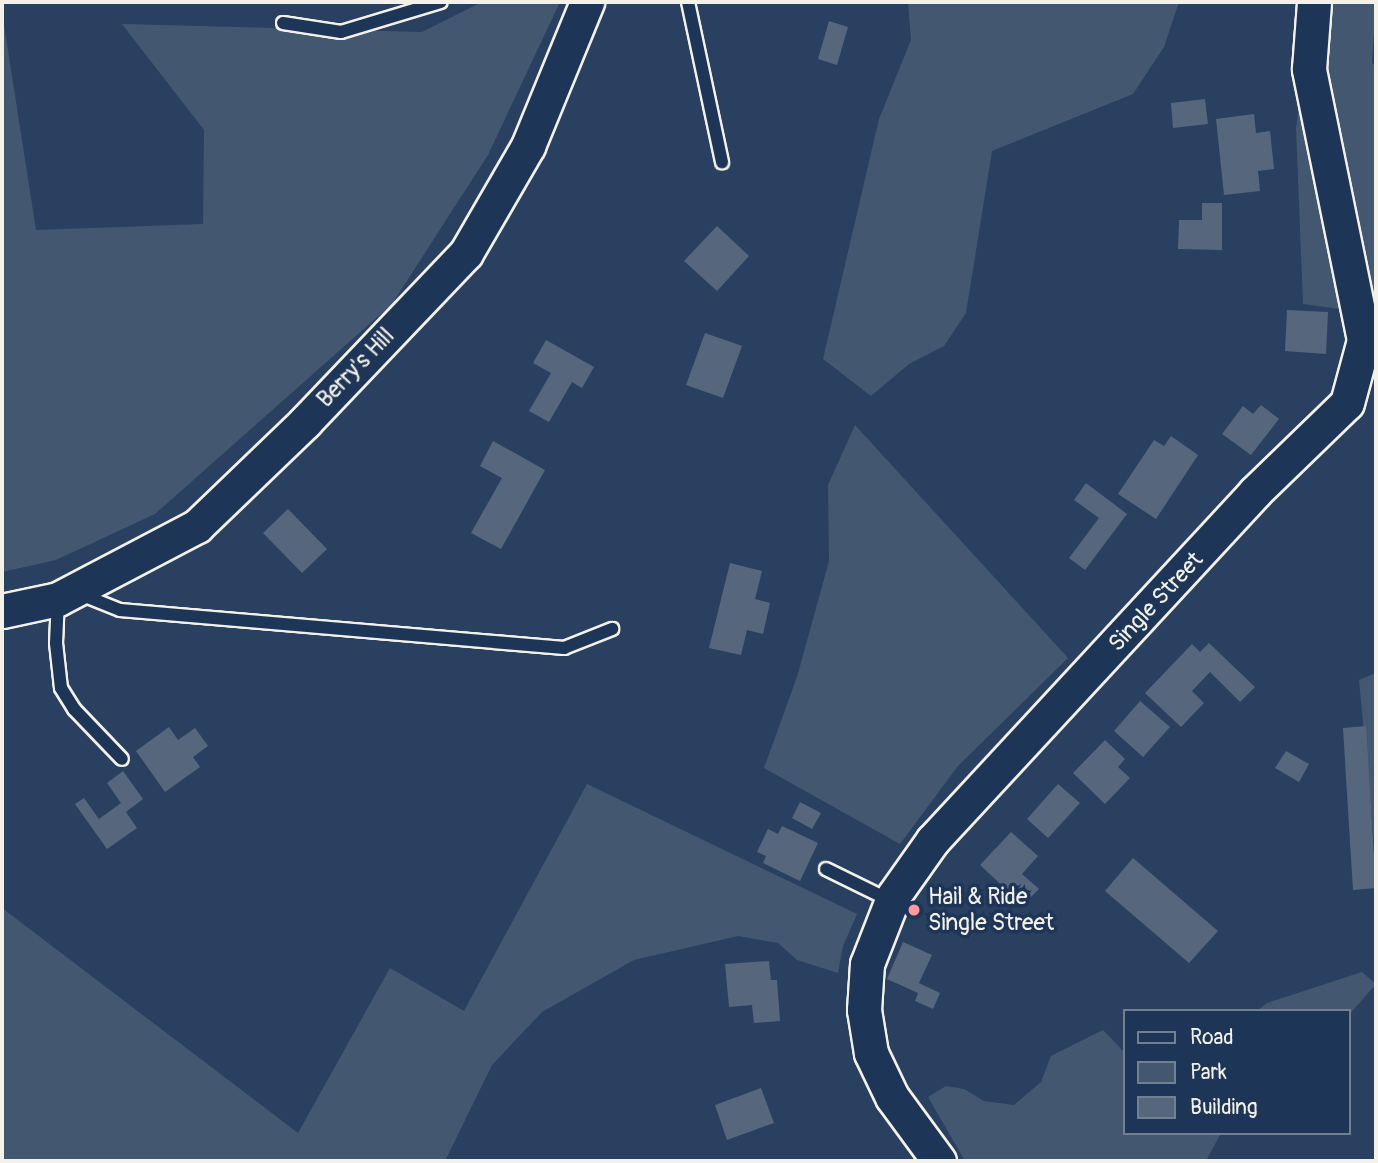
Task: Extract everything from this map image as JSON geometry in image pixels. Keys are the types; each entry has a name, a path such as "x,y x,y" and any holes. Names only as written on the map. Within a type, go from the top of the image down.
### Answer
{"street":[{"name":"Berry's Hill","path":"2,611 66,595 197,526 305,422 466,253 528,146 587,2"},
{"name":"Single Street","path":"939,1161 892,1097 871,1053 864,1010 867,964 891,901 933,840 1254,493 1347,403 1364,340 1308,69 1314,2"}],"lane":[{"path":"284,23 341,32 441,2"},
{"path":"688,2 722,162"},
{"path":"122,759 74,709 61,688 56,643 66,595 120,610 564,648 612,629"},
{"path":"826,869 891,901"}],"green space":[{"path":"482,2 560,2 488,155 392,304 155,514 56,560 2,572 2,12 36,230 203,224 204,130 122,24 422,32"},
{"path":"908,2 1179,2 1164,47 1133,94 992,151 966,313 944,346 909,364 871,396 823,359 879,119 911,40"},
{"path":"1312,2 1376,2 1372,63 1376,66 1376,314 1303,304 1296,128"},
{"path":"855,425 1068,658 958,766 900,844 764,768 797,677 829,561 828,485"},
{"path":"1376,673 1376,863 1359,680"},
{"path":"587,784 857,914 843,946 838,973 797,960 778,943 738,936 634,960 542,1012 492,1065 445,1161 2,1161 2,908 298,1133 390,968 464,1011"},
{"path":"1362,972 1376,984 1350,1014 1350,1009 1260,1009 1267,1003"},
{"path":"1103,1030 1122,1050 1122,1135 1220,1135 1206,1161 965,1161 928,1097 946,1086 964,1089 984,1101 1014,1105 1041,1082 1051,1056"}],"building":[{"path":"829,21 848,27 837,65 818,59"},
{"path":"1205,99 1208,124 1173,128 1171,103"},
{"path":"1254,114 1256,133 1270,131 1274,169 1258,171 1260,191 1224,195 1216,119"},
{"path":"1202,203 1222,203 1222,250 1178,249 1179,220 1202,220"},
{"path":"717,226 749,256 717,291 684,261"},
{"path":"1287,310 1328,312 1326,354 1285,351"},
{"path":"705,333 742,346 723,398 686,385"},
{"path":"546,340 594,367 582,388 572,382 549,422 529,411 551,373 533,363"},
{"path":"1261,405 1279,419 1251,455 1222,434 1243,406 1253,414"},
{"path":"1171,436 1198,455 1156,519 1118,494 1154,440 1164,446"},
{"path":"493,441 545,470 501,549 471,533 502,478 480,466"},
{"path":"1086,483 1127,514 1085,570 1069,558 1099,518 1074,500"},
{"path":"288,509 327,549 302,573 263,533"},
{"path":"730,563 762,571 755,599 770,603 763,634 747,630 741,655 709,648"},
{"path":"1209,643 1255,687 1240,702 1210,672 1192,691 1204,703 1181,727 1145,693 1192,644 1200,652"},
{"path":"1140,701 1170,727 1143,757 1114,731"},
{"path":"1366,726 1376,888 1353,890 1343,728"},
{"path":"169,727 178,740 195,728 208,746 193,757 200,767 165,792 136,751"},
{"path":"1105,740 1125,759 1118,767 1130,778 1105,804 1073,773"},
{"path":"1286,751 1309,764 1299,782 1275,768"},
{"path":"123,771 143,799 126,812 137,828 107,849 75,804 84,798 99,819 121,803 107,783"},
{"path":"1058,784 1080,803 1048,838 1027,819"},
{"path":"800,802 821,813 812,829 792,818"},
{"path":"782,826 818,843 800,881 763,863 766,856 757,852 768,829 778,834"},
{"path":"1011,832 1038,856 1022,874 1039,889 1023,905 980,865"},
{"path":"1133,858 1218,931 1189,963 1105,891"},
{"path":"903,942 932,955 919,983 940,993 933,1009 915,1001 918,993 887,979"},
{"path":"769,961 771,980 777,980 780,1021 754,1023 752,1005 729,1007 725,964"},
{"path":"761,1088 774,1123 727,1140 715,1105"}],"place":[{"name":"Hail & Ride Single Street","path":"914,910"}]}
